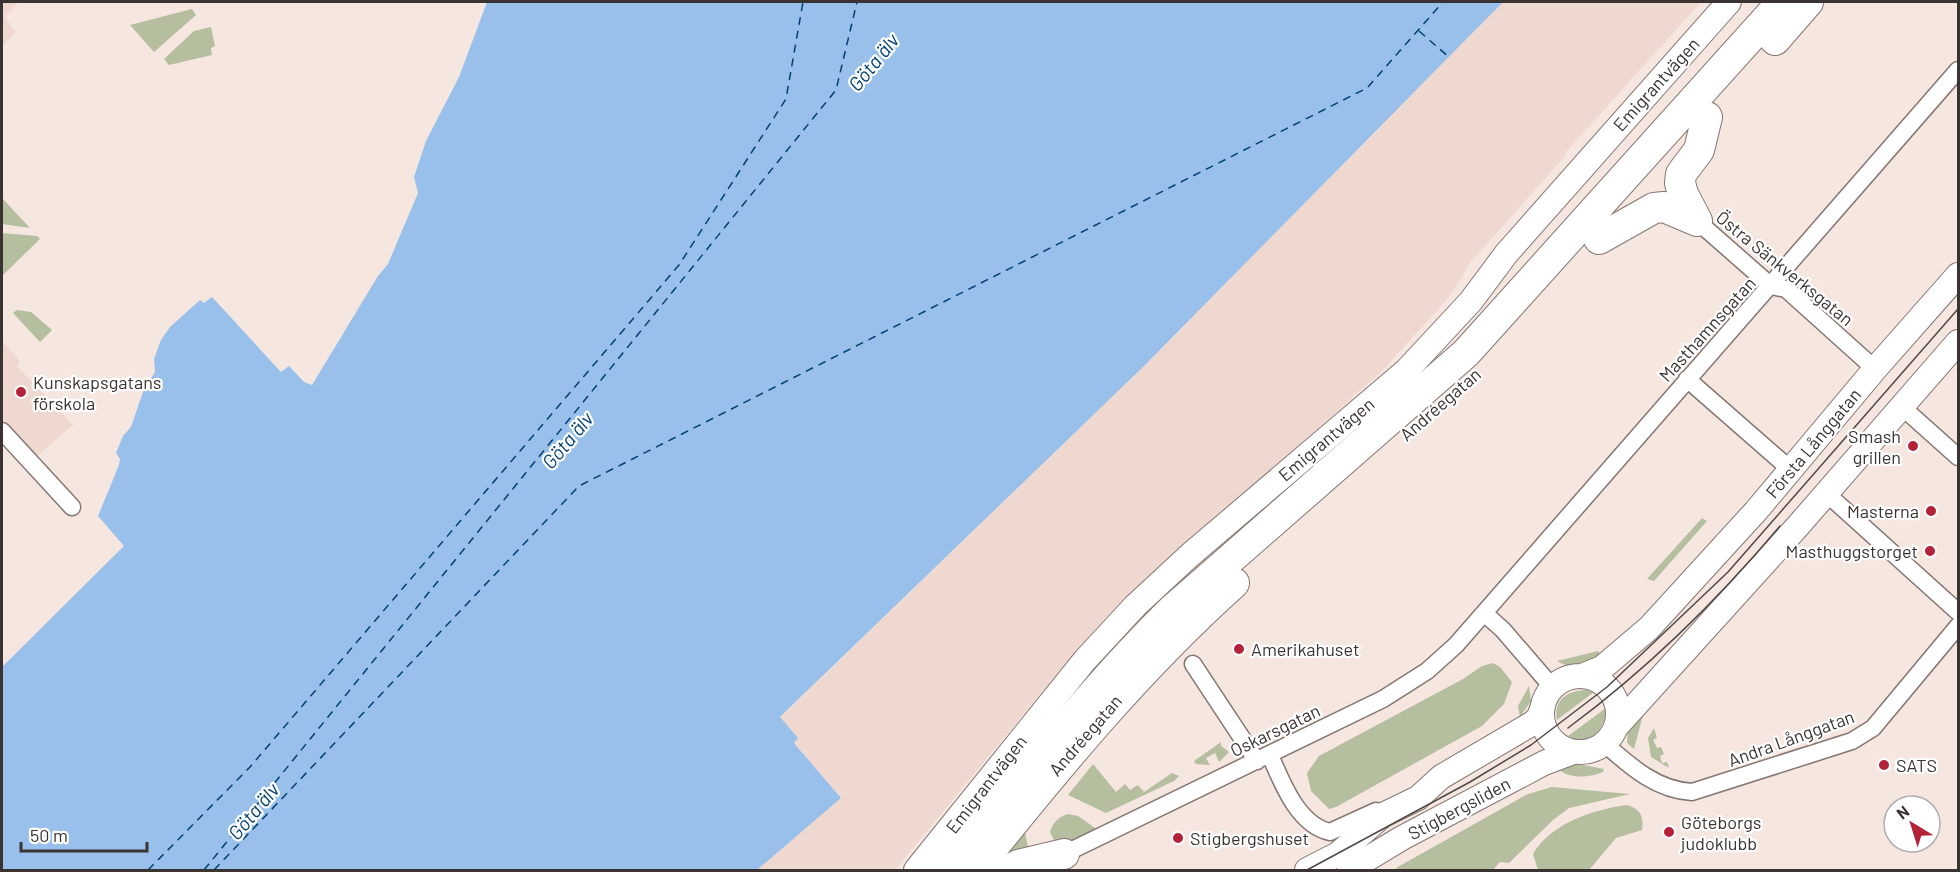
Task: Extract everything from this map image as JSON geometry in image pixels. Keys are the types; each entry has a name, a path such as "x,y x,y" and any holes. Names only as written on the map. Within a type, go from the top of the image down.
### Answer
{"highway":[{"name":"Andréegatan","path":"1038,774 1081,706 1173,609 1441,376 1489,331 1782,2"},
{"name":"Andréegatan","path":"1038,774 1100,717 1168,644 1256,563 1480,368 1599,239 1808,2"},
{"path":"1697,221 1680,183 1684,169 1699,150 1707,117"},
{"path":"1599,239 1654,208 1664,207 1697,221"},
{"path":"947,870 1038,774"},
{"path":"975,870 1038,774"},
{"path":"1009,870 1018,865 1064,854"}],"street":[{"name":"Emigrantvägen","path":"916,870 1085,660 1135,606 1190,555 1406,371 1471,301 1506,254 1729,2"},
{"name":"Masthamnsgatan","path":"1484,613 1959,70"},
{"name":"Östra Sänkverksgatan","path":"1697,221 1771,286 1786,289 1875,369"},
{"name":"Första Långgatan","path":"1666,610 1756,511 1875,369 1959,275"},
{"path":"1610,735 1959,342"},
{"path":"1687,379 1790,469"},
{"path":"1901,406 1959,457"},
{"path":"2,431 72,507"},
{"path":"1826,494 1959,612"},
{"name":"Stigbergsliden","path":"1263,758 1278,775 1305,818 1314,827 1330,832 1441,777 1533,723 1539,717 1548,697 1561,681 1602,668 1666,610"},
{"path":"1484,613 1503,630 1548,697 1543,720 1547,733 1562,748 1573,752"},
{"name":"Oskarsgatan","path":"1064,854 1263,758 1410,683 1443,658 1484,613"},
{"name":"Andra Långgatan","path":"1610,735 1626,764 1670,790 1692,792 1852,741 1873,728 1959,626"},
{"path":"1193,664 1263,758"},
{"path":"1582,676 1600,682 1613,695 1618,716 1610,735"},
{"name":"Stigbergsliden","path":"1349,870 1452,811 1544,763 1573,752 1590,751 1610,735"},
{"name":"Stigbergsliden","path":"1307,870 1338,854 1383,815 1419,798 1441,777"}],"shaded area":[{"path":"2,2 19,2 4,17 16,32 2,46"},
{"path":"1503,2 1701,2 1565,153 1566,155 1470,263 1453,292 1381,372 1117,606 1067,661 895,870 757,870 841,798 794,742 798,738 780,718 1143,367"},
{"name":"Kunskapsgatans förskola","path":"2,341 19,360 17,366 73,425 37,456 2,417"}],"green space":[{"path":"192,9 196,15 154,52 130,25"},
{"path":"211,27 215,46 211,48 212,55 169,65 164,59 194,31"},
{"path":"2,198 30,228 2,224"},
{"path":"2,233 37,236 40,239 2,276"},
{"path":"17,310 31,312 52,330 40,342 13,313"},
{"path":"1702,518 1707,521 1654,581 1647,579"},
{"path":"1598,651 1604,658 1587,665 1575,667 1557,661"},
{"path":"1493,663 1500,667 1512,682 1504,704 1482,726 1336,807 1329,809 1311,791 1307,773 1319,756 1463,679 1482,666"},
{"path":"1529,686 1531,701 1520,717 1518,706"},
{"path":"1580,690 1594,692 1557,720 1557,706 1564,697"},
{"path":"1651,702 1643,715 1634,749 1627,743 1628,727"},
{"path":"1606,708 1603,723 1595,734 1583,739 1568,736"},
{"path":"1654,728 1657,738 1653,740 1657,748 1661,747 1664,754 1660,756 1662,763 1667,762 1669,768 1651,757 1648,738"},
{"path":"1221,742 1221,746 1229,752 1219,762 1215,753 1206,758 1210,765 1196,764 1194,761"},
{"path":"1093,764 1116,792 1125,784 1130,790 1138,785 1144,792 1172,773 1179,776 1174,781 1106,813 1068,795"},
{"path":"1578,764 1604,769 1603,772 1597,774 1572,776 1560,771 1556,766"},
{"path":"1552,787 1630,794 1569,808 1553,820 1509,863 1500,862 1493,870 1398,870 1396,868 1528,794"},
{"path":"1626,805 1635,808 1640,813 1642,830 1616,838 1589,870 1538,870 1533,854 1550,834 1574,820 1600,810"},
{"path":"1068,814 1078,816 1098,830 1064,845 1056,844 1050,832 1051,828 1056,820"},
{"path":"1025,833 1029,851 1009,853"}],"water":[{"name":"Göta älv","path":"487,2 1503,2 1143,367 780,717 798,738 794,743 841,798 757,870 2,870 2,667 124,546 98,516 119,465 120,459 116,453 123,436 131,427 144,389 155,372 154,359 161,340 170,327 200,300 204,303 212,297 281,372 289,366 304,382 312,385 378,276 388,264 418,193 414,177 426,141 459,77"}],"ferry route":[{"path":"148,870 250,767 679,265 786,99 803,2"},
{"path":"204,870 836,90 857,2"},
{"path":"214,870 579,486 1367,88 1443,2"},
{"path":"1419,31 1450,58"}],"tram line":[{"path":"1307,870 1470,782 1531,745 1607,687 1728,572 1958,309"},
{"path":"1568,728 1625,683 1680,633 1706,608 1780,526"}],"place":[{"name":"Kunskapsgatans förskola","path":"21,392"},
{"name":"Smash grillen","path":"1913,446"},
{"name":"Masterna","path":"1931,511"},
{"name":"Masthuggstorget","path":"1930,551"},
{"name":"Amerikahuset","path":"1239,649"},
{"name":"SATS","path":"1884,765"},
{"name":"Göteborgs judoklubb","path":"1669,832"},
{"name":"Stigbergshuset","path":"1178,838"}]}
